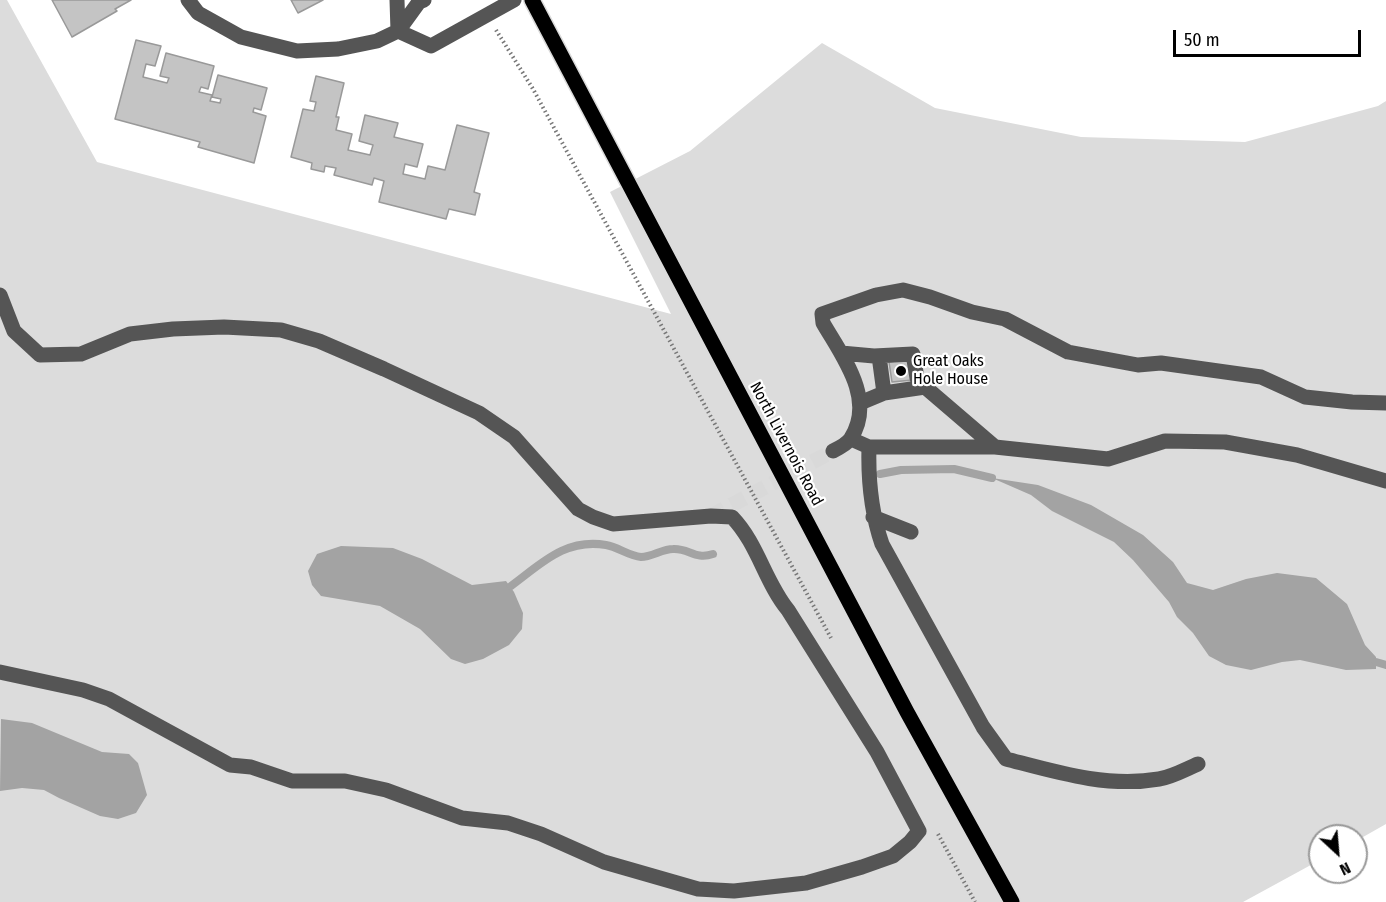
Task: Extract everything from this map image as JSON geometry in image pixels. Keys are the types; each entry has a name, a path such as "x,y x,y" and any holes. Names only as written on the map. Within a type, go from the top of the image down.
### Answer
{"main road":[{"name":"North Livernois Road","path":"532,0 902,701 1012,902"}],"street":[{"path":"188,0 198,13 241,37 297,51 361,45 377,41 398,31 419,2 423,0"},
{"path":"397,0 398,31"},
{"path":"398,31 430,46 514,0"},
{"path":"833,451 851,440 860,417 860,404 857,383 823,323 822,314 876,295 903,290 972,312 1005,319 1068,352 1138,365 1161,363 1261,377 1305,397 1386,403"},
{"path":"0,295 14,331 40,355 81,354 130,334 173,329 224,327 282,330 319,341 479,413 514,436 578,509 593,517 613,524 711,516 732,517 742,527 775,594 788,610 877,752 919,831 893,856 806,883 734,891 698,889 604,862 541,834 508,823 462,818 386,790 345,781 292,781 250,767 230,765 109,699 83,690 0,672"},
{"path":"841,353 879,356 913,354 917,378 995,447"},
{"path":"879,356 884,393"},
{"path":"860,404 884,393 925,387"},
{"path":"851,440 869,447 995,447 1108,459 1165,441 1225,442 1297,455 1386,481"},
{"path":"869,447 868,467 873,518 882,544 983,728 1006,759 1061,774 1112,783 1161,779 1198,764"},
{"path":"873,518 911,531"}],"path":[{"path":"487,13 502,43 538,98 832,638"},
{"path":"935,828 975,902"}],"shaded area":[{"path":"0,0 7,0 97,162 671,314 610,192 690,151 822,43 935,108 1081,137 1245,142 1378,106 1386,101 1386,824 1368,834 1368,824 1308,824 1308,867 1243,902 0,902"},
{"path":"992,478 1038,485 1091,505 1143,535 1173,562 1187,583 1213,590 1246,579 1277,573 1316,578 1347,604 1365,645 1376,657 1376,669 1346,670 1300,660 1251,670 1226,665 1209,656 1193,633 1177,617 1169,602 1133,560 1114,542 1052,511 1031,495"},
{"path":"341,546 393,548 422,559 472,585 506,581 514,592 523,613 522,629 509,645 483,659 465,664 451,659 420,629 380,606 321,596 312,585 308,571 317,554"},
{"path":"1,719 32,723 102,752 129,754 138,763 147,795 136,813 118,819 100,816 44,790 22,788 0,791"}],"building":[{"path":"52,0 131,0 115,9 117,11 72,37"},
{"path":"291,0 323,0 298,13"},
{"path":"136,40 161,46 155,66 146,64 143,77 167,83 169,78 160,76 166,53 214,66 208,89 201,87 199,92 212,95 210,101 220,103 221,99 212,97 218,75 267,88 261,110 254,108 253,112 266,116 254,163 198,147 200,142 115,119"},
{"path":"316,76 344,83 336,117 339,117 336,130 352,134 348,150 370,155 373,145 359,141 365,115 398,123 394,137 423,144 417,167 405,164 403,174 425,179 428,166 445,170 457,125 489,133 474,192 480,194 475,215 449,209 446,219 379,202 384,181 374,178 372,185 334,175 336,168 325,166 324,172 311,169 312,163 291,157 303,109 314,111 316,102 310,101"},
{"name":"Great Oaks Hole House","path":"910,359 912,380 892,382 889,362"}],"waterway":[{"path":"880,474 901,470 954,469 992,478"},
{"path":"511,586 554,555 578,545 606,545 641,557 673,549 701,556 713,554"},
{"path":"1376,662 1386,665"}],"tunnel":[{"path":"711,516 833,451"}],"place":[{"name":"Great Oaks Hole House","path":"901,371"}]}
